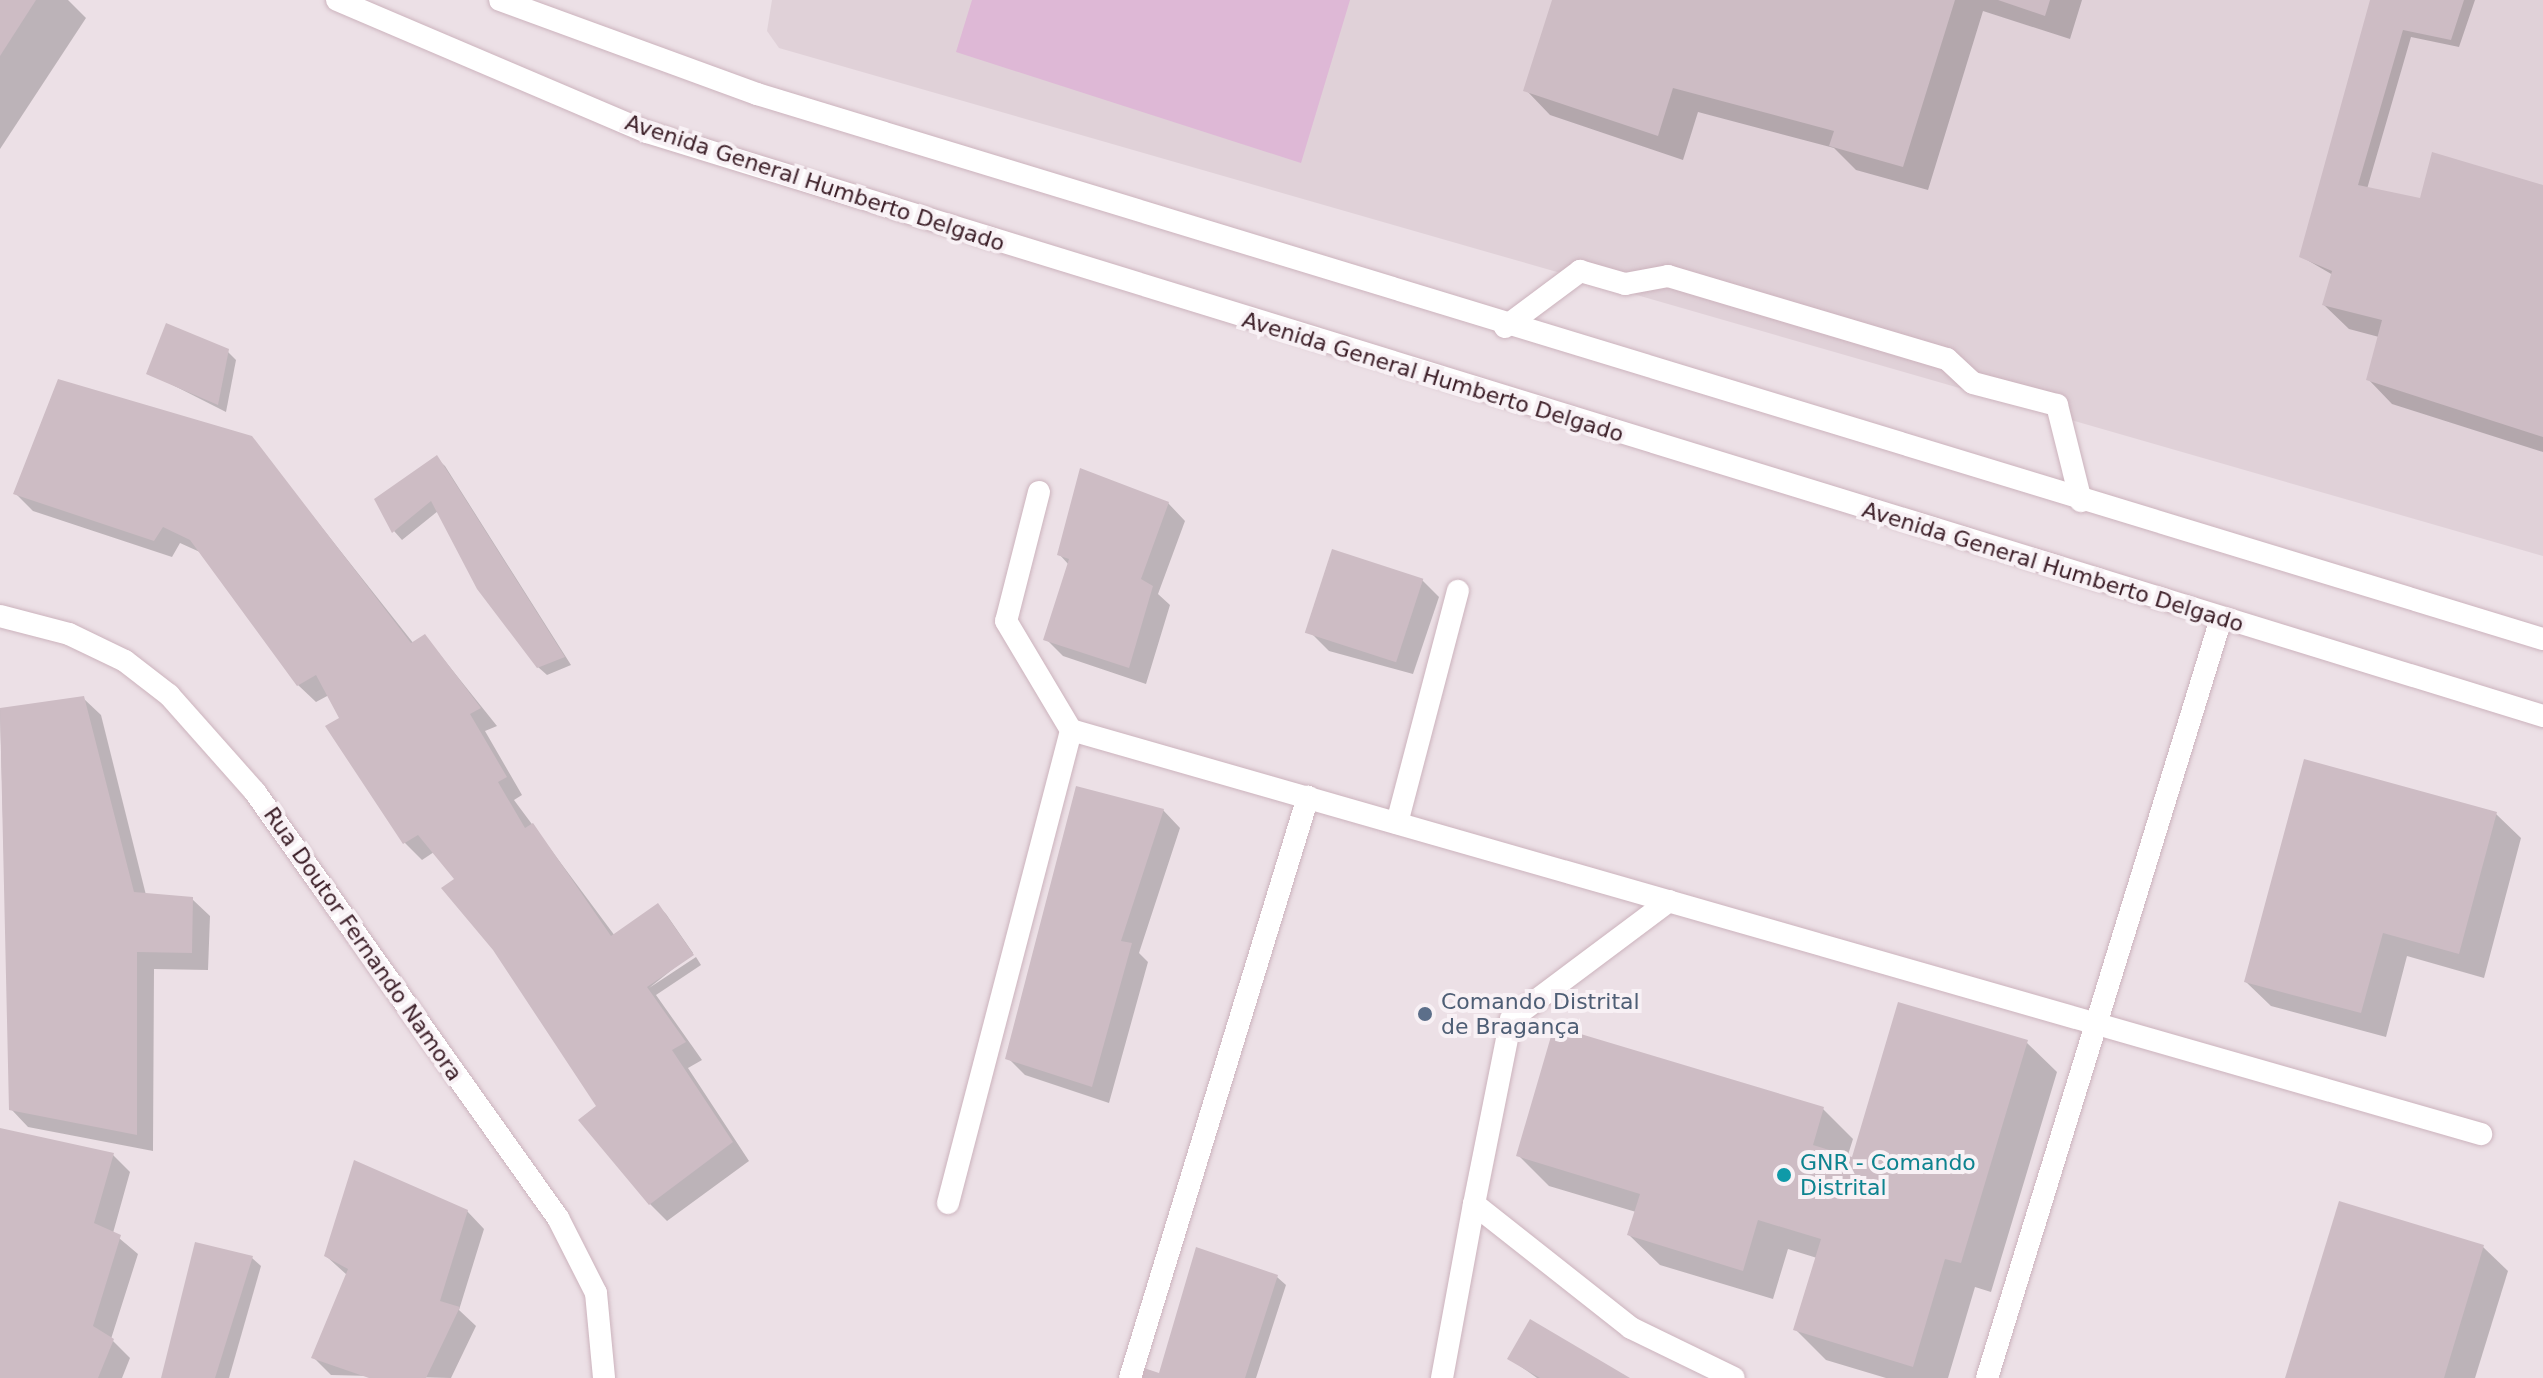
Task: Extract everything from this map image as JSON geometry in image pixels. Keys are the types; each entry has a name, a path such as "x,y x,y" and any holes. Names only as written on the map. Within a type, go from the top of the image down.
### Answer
{"main road":[{"name":"Avenida General Humberto Delgado","path":"337,0 647,132 2543,716"},
{"path":"500,0 757,94 1505,327 2543,639"},
{"path":"1505,327 1580,271 1625,284 1668,276 1947,359 1973,383 2057,405 2081,501"},
{"path":"1039,492 1006,621 1071,730 2481,1134"},
{"path":"1397,823 1458,591"},
{"name":"Rua Doutor Fernando Namora","path":"0,616 125,661 169,695 255,792 558,1218 596,1293 604,1378"},
{"path":"1987,1378 2221,619"},
{"path":"948,1203 1071,730"},
{"path":"1130,1378 1308,797"},
{"path":"1450,1374 1474,1204 1511,1019 1669,901"},
{"path":"1474,1204 1631,1328 1734,1378"}],"shaded area":[{"path":"772,0 2543,0 2543,556 779,48 767,31"},
{"path":"972,0 1350,0 1301,163 956,52"}],"building":[{"path":"0,0 36,0 0,56"},
{"path":"1552,0 1955,0 1903,167 1829,146 1834,131 1673,88 1658,136 1523,91"},
{"path":"1998,0 2050,0 2045,16"},
{"path":"2370,0 2464,0 2451,40 2403,30 2358,185 2420,198 2432,152 2543,185 2543,437 2366,380 2382,320 2322,305 2332,271 2299,257"},
{"path":"166,323 229,349 218,405 146,374"},
{"path":"58,379 252,436 411,643 425,634 481,708 470,714 507,777 498,782 525,828 533,823 611,936 658,903 694,955 647,987 686,1042 672,1050 733,1142 649,1205 578,1120 596,1106 493,950 441,888 454,879 418,835 403,844 325,726 339,718 316,675 297,686 190,540 163,527 154,541 13,494"},
{"path":"437,455 565,657 537,668 477,589 431,501 392,533 374,499"},
{"path":"1080,468 1169,502 1141,579 1153,586 1129,668 1043,640 1069,559 1057,555"},
{"path":"1332,549 1423,579 1396,662 1305,633"},
{"path":"84,696 134,892 193,897 192,953 137,952 137,1135 9,1110 0,708"},
{"path":"2304,759 2497,812 2459,954 2383,933 2361,1013 2244,982"},
{"path":"1076,786 1164,809 1121,941 1132,943 1092,1087 1005,1059"},
{"name":"GNR - Comando Distrital","path":"1898,1002 2028,1040 1961,1263 1945,1259 1913,1367 1793,1330 1821,1239 1758,1220 1743,1271 1627,1235 1640,1194 1516,1156 1554,1026 1824,1107 1813,1145 1852,1157"},
{"path":"0,1128 114,1153 94,1223 121,1235 93,1326 114,1339 98,1378 0,1378"},
{"path":"354,1160 468,1210 440,1301 460,1307 426,1378 369,1378 311,1358 348,1269 324,1256"},
{"path":"2339,1201 2484,1245 2444,1378 2285,1378"},
{"path":"195,1242 253,1256 215,1378 161,1378"},
{"path":"1196,1247 1278,1275 1245,1378 1142,1378 1144,1368 1159,1373"},
{"path":"1530,1319 1630,1378 1540,1378 1507,1359"}],"place":[{"name":"Comando Distrital de Bragança","path":"1425,1014"},
{"name":"GNR - Comando Distrital","path":"1784,1175"}]}
